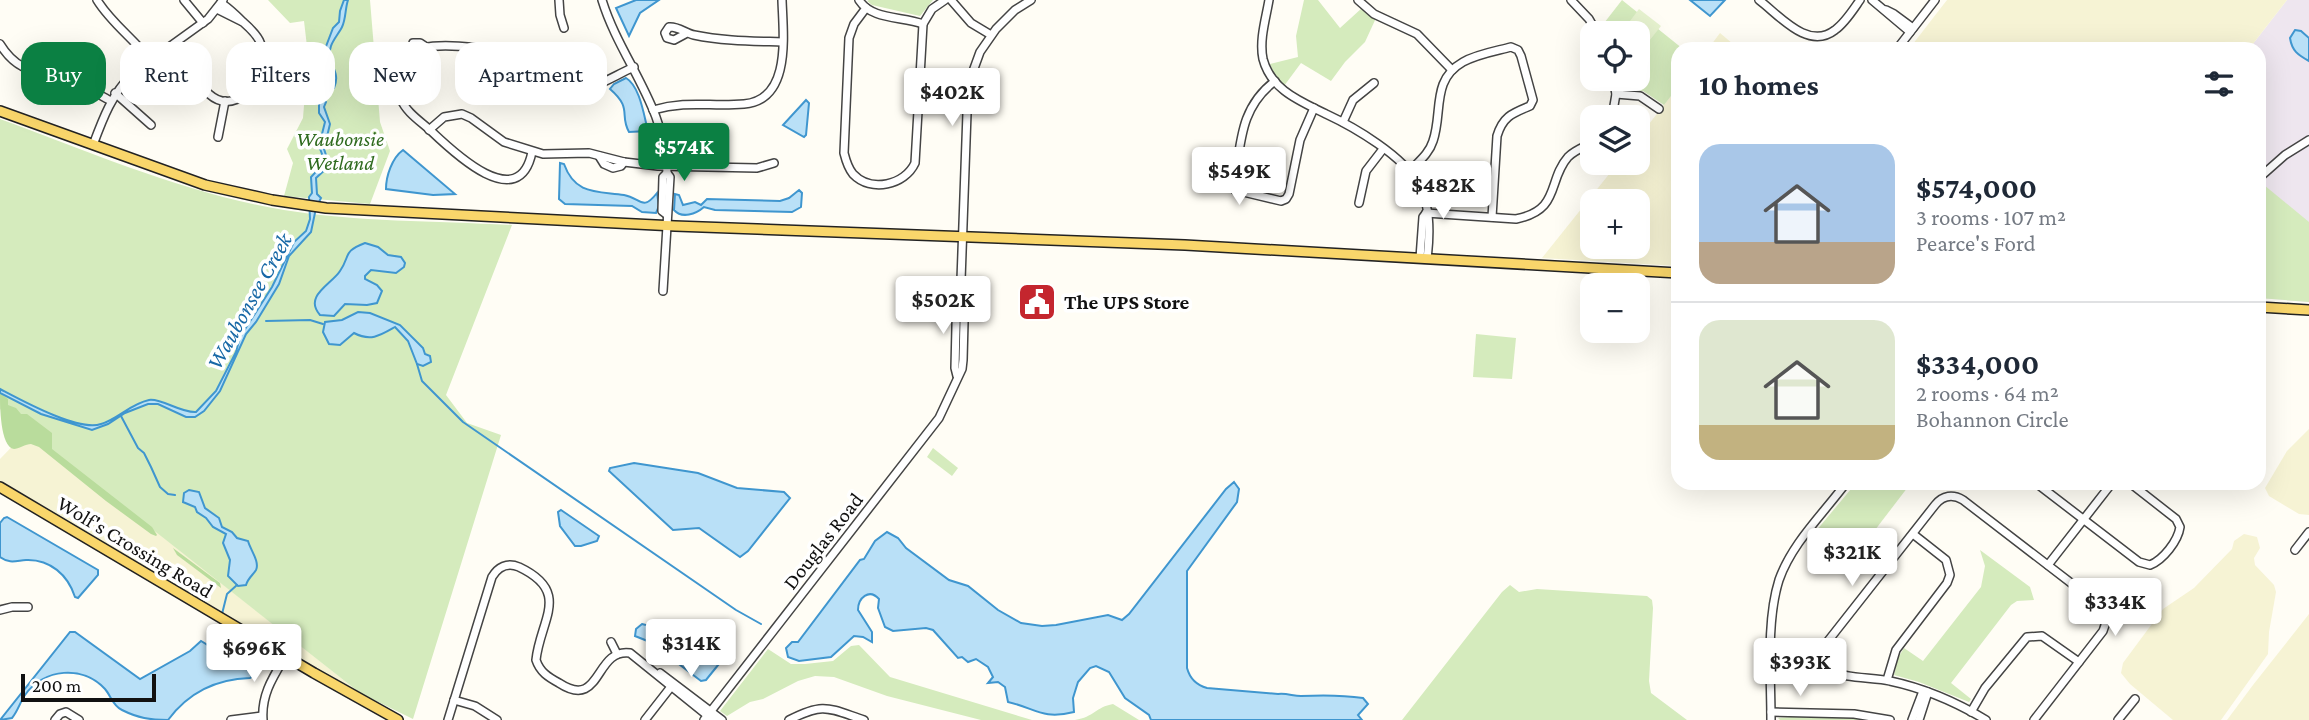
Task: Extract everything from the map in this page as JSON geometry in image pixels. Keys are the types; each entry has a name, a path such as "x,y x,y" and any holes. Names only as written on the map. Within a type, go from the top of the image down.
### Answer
{"main road":[{"path":"0,111 205,185 326,208 666,226 1185,244 1671,273"},
{"path":"2266,307 2309,310"},
{"name":"Wolf's Crossing Road","path":"0,488 285,657 398,720"}],"street":[{"path":"97,0 111,19 136,42"},
{"path":"184,0 202,23"},
{"path":"559,0 564,28"},
{"path":"602,0 660,130 667,170 663,177 662,211 666,214 663,291"},
{"path":"653,110 688,103 745,104 757,101 770,91 778,78 782,42 782,0"},
{"path":"859,0 875,14 923,24"},
{"path":"866,8 854,24 849,38 844,153 849,168 864,181 876,184 895,182 906,176 915,163 923,24 932,9 945,0"},
{"path":"951,0 971,23 991,35"},
{"name":"Douglas Road","path":"709,717 934,426 947,405 957,376 957,285 961,280 968,93 977,59 991,35 1007,17 1031,0"},
{"path":"1269,0 1262,37 1267,68 1285,92 1357,129 1409,172 1419,185 1426,213 1423,217 1424,258"},
{"path":"1358,0 1374,14 1417,34 1452,70"},
{"path":"1572,0 1590,21"},
{"path":"1759,0 1798,31 1814,37 1836,30 1860,0"},
{"path":"1872,0 1912,30"},
{"path":"1902,42 1935,0"},
{"path":"178,42 220,4 260,38 259,79 244,96 225,101 212,96"},
{"path":"687,33 721,40 782,42"},
{"path":"0,44 9,57 21,67"},
{"path":"532,152 524,171 513,178 499,179 460,158 409,111 398,93 399,72 411,56 426,47 488,50 499,56 530,84 556,93 587,89 634,67"},
{"path":"1409,172 1432,144 1440,90 1452,70 1466,60 1508,48 1518,50 1533,100 1530,106 1512,112 1500,126 1497,136 1492,217"},
{"path":"1275,81 1262,92 1247,112 1235,190 1281,201 1286,199 1300,140 1314,108"},
{"path":"1343,122 1353,100 1374,83"},
{"path":"93,145 111,101 120,87"},
{"path":"1614,105 1615,91"},
{"path":"115,93 151,125"},
{"path":"1616,94 1640,96 1659,109"},
{"path":"106,98 111,101"},
{"path":"218,137 225,101"},
{"path":"429,130 444,117 462,114 504,142 543,154 577,152 667,170 757,168 774,163"},
{"path":"2266,172 2285,155 2309,140"},
{"path":"1426,213 1516,219 1529,216 1541,209 1554,188 1565,161 1580,148"},
{"path":"1359,203 1366,172 1382,149"},
{"path":"1840,490 1805,535 1779,580 1773,614 1771,716 1854,714 1890,720"},
{"path":"2045,490 2142,564 2150,565 2158,562 2178,536 2180,527 2176,519 2139,490"},
{"path":"2048,565 2107,490"},
{"path":"1986,720 1926,692 1887,680 1837,673 1826,663 1824,650 1939,500 1954,496 1963,500 2048,565 2098,604 2105,613 2103,631 2034,720"},
{"path":"2295,550 2309,532"},
{"path":"1887,680 1896,650 1946,585 1950,575 1946,560 1913,534"},
{"path":"448,720 489,583 502,561 520,568 544,586 549,594 550,608 535,665 544,674 580,693 591,686 607,661 617,654 630,653 709,717"},
{"path":"0,610 28,607"},
{"path":"1971,712 1985,688 2027,637 2039,635 2046,638 2079,663"},
{"path":"611,642 617,654"},
{"path":"231,720 263,718 266,691 285,657"},
{"path":"645,663 670,688 709,717 722,720"},
{"path":"645,720 670,688"},
{"path":"1912,720 1926,692"},
{"path":"1919,720 1926,692"},
{"path":"2119,720 2135,699"},
{"path":"454,700 475,706 497,720"},
{"path":"789,720 810,709 821,707 864,720"},
{"path":"55,720 66,712 79,720"}],"shaded area":[{"path":"1947,0 2287,0 2254,42 1914,42"},
{"path":"2287,0 2309,0 2309,302 2266,299 2266,42 2254,42"},
{"path":"1720,33 1731,42 1713,42"},
{"path":"1671,96 1671,266 1542,258 1580,210 1580,259 1650,259 1650,189 1597,189 1608,175 1650,175 1650,123"},
{"path":"2309,429 2309,515 2299,514 2269,496 2266,490 2287,451"},
{"path":"28,430 360,693 358,696 0,484 0,459"},
{"path":"2244,534 2257,537 2260,548 2254,558 2255,565 2274,585 2276,592 2268,654 2221,720 2173,720 2130,684 2121,673 2123,663 2163,609 2194,588 2232,549 2234,541"},
{"path":"2309,614 2309,720 2227,720 2253,685"}],"green space":[{"name":"Waubonsie Wetland","path":"268,0 370,0 373,42 349,42 349,105 379,105 380,122 390,151 370,204 284,196 293,163 287,149 303,118 304,105 335,105 335,42 306,42 304,21 290,23"},
{"path":"933,0 920,16 872,5 867,1"},
{"path":"1304,0 1318,0 1340,28 1362,8 1376,18 1365,42 1331,81 1301,63 1284,86 1276,78 1270,64 1298,57 1296,36"},
{"path":"1622,0 1648,21 1606,21"},
{"path":"1639,9 1661,26 1650,40 1650,21 1630,21"},
{"path":"1650,22 1674,42 1671,42 1671,96 1664,105 1643,91 1650,91"},
{"path":"0,119 140,171 247,203 340,217 512,225 446,395 467,423 501,435 413,719 360,693 0,409"},
{"path":"2266,187 2309,222 2309,302 2266,299"},
{"path":"1476,334 1516,338 1512,379 1473,377"},
{"path":"0,393 8,399 8,405 21,414 27,414 52,433 52,449 152,527 157,535 151,534 106,501 39,447 31,444 14,449 9,447 3,434"},
{"path":"933,448 958,468 952,476 927,457"},
{"path":"1850,490 1906,490 1852,560 1816,531"},
{"path":"173,548 220,583 221,588 177,555"},
{"path":"1980,550 2030,587 2034,600 2017,601 2011,605 1951,683 1971,699 1969,702 1894,675 1898,658 1904,648 1923,661 1981,587 1985,566"},
{"path":"1510,585 1519,592 1537,589 1647,596 1652,600 1653,608 1649,681 1651,693 1687,720 1402,720"},
{"path":"859,645 890,677 1032,720 981,720 887,696 834,677 815,676 750,702 727,716 720,711 768,649 791,664 805,664 833,661 851,646"},
{"path":"1113,704 1139,720 1075,720 1087,717"},
{"path":"1832,714 1878,720 1778,718"}],"water":[{"path":"344,0 348,0 342,27 333,42 328,42 333,28 339,22"},
{"path":"636,0 659,0 640,13 629,36 616,8"},
{"path":"1690,0 1725,0 1710,16"},
{"path":"2295,30 2301,31 2309,38 2309,61 2299,55 2292,46 2290,38"},
{"path":"626,78 638,94 648,131 629,132 621,102 610,89"},
{"path":"806,100 809,103 804,137 783,125"},
{"path":"319,105 325,105 330,124 324,149 328,161 327,168 316,178 317,194 321,198 311,232 289,256 279,284 246,334 220,391 204,411 195,417 186,417 158,404 148,404 92,430 41,414 0,393 0,389 50,414 91,425 107,422 149,400 196,412 216,391 236,352 240,337 272,287 294,242 306,231 310,219 311,177 325,162 319,146 325,122 319,113"},
{"path":"403,150 455,194 433,195 386,189 390,168"},
{"path":"560,163 564,164 574,181 588,190 624,195 644,203 657,193 659,206 656,213 642,212 632,206 565,204 559,199"},
{"path":"799,190 802,193 801,207 792,212 715,210 704,207 685,215 674,210 675,194 679,195 683,205 695,202 701,205 707,199 780,201"},
{"path":"365,243 378,247 388,255 401,257 405,263 404,267 396,273 371,270 365,276 365,279 382,291 377,303 345,304 334,316 320,315 315,302 317,296 340,271 350,252"},
{"path":"358,312 370,313 400,325 423,348 425,354 430,356 431,362 423,366 417,364 408,341 395,327 371,337 354,333 340,345 329,344 323,332 325,322 342,320"},
{"path":"634,463 698,473 737,488 784,492 790,498 748,551 740,557 699,528 673,530 609,471 610,468"},
{"path":"1234,482 1239,489 1237,502 1187,571 1187,668 1190,675 1194,681 1207,688 1298,696 1363,698 1368,704 1358,715 1362,720 1151,720 1149,715 1125,698 1109,672 1096,666 1090,668 1078,682 1073,698 1074,712 1046,714 1008,702 1005,687 998,682 988,683 993,677 988,667 976,659 968,662 962,657 958,658 933,630 926,628 893,631 885,627 878,608 879,599 871,594 862,598 858,610 872,632 872,642 854,636 831,657 799,661 788,657 786,648 792,642 798,642 860,560 864,559 875,541 887,532 949,580 968,586 998,610 1021,623 1056,625 1108,615 1122,620"},
{"path":"189,490 199,492 205,508 219,518 222,527 237,538 248,541 257,567 246,585 238,586 228,576 230,560 223,543 226,534 213,527 195,507 183,502 184,493"},
{"path":"561,510 599,536 597,541 575,546 560,526 558,512"},
{"path":"7,517 98,570 98,575 78,598 63,575 50,565 35,560 10,561 0,557 0,523"},
{"path":"642,624 714,643 725,648 727,654 706,680 701,681 650,642 635,636 636,629"},
{"path":"70,632 75,632 140,679 190,651 201,641 251,672 253,676 204,689 184,702 168,720 162,720 139,717 122,710 96,681 75,673 64,673 42,679 25,695 12,718 0,720"}],"waterway":[{"name":"Waubonsee Creek","path":"266,321 310,320 323,324"},
{"path":"417,364 422,381 463,422 736,610 761,624"},
{"path":"121,416 138,448 144,453 160,487 168,494 175,495"},
{"path":"222,614 227,594 237,585"}],"place":[{"name":"The UPS Store","path":"1037,302"}]}
